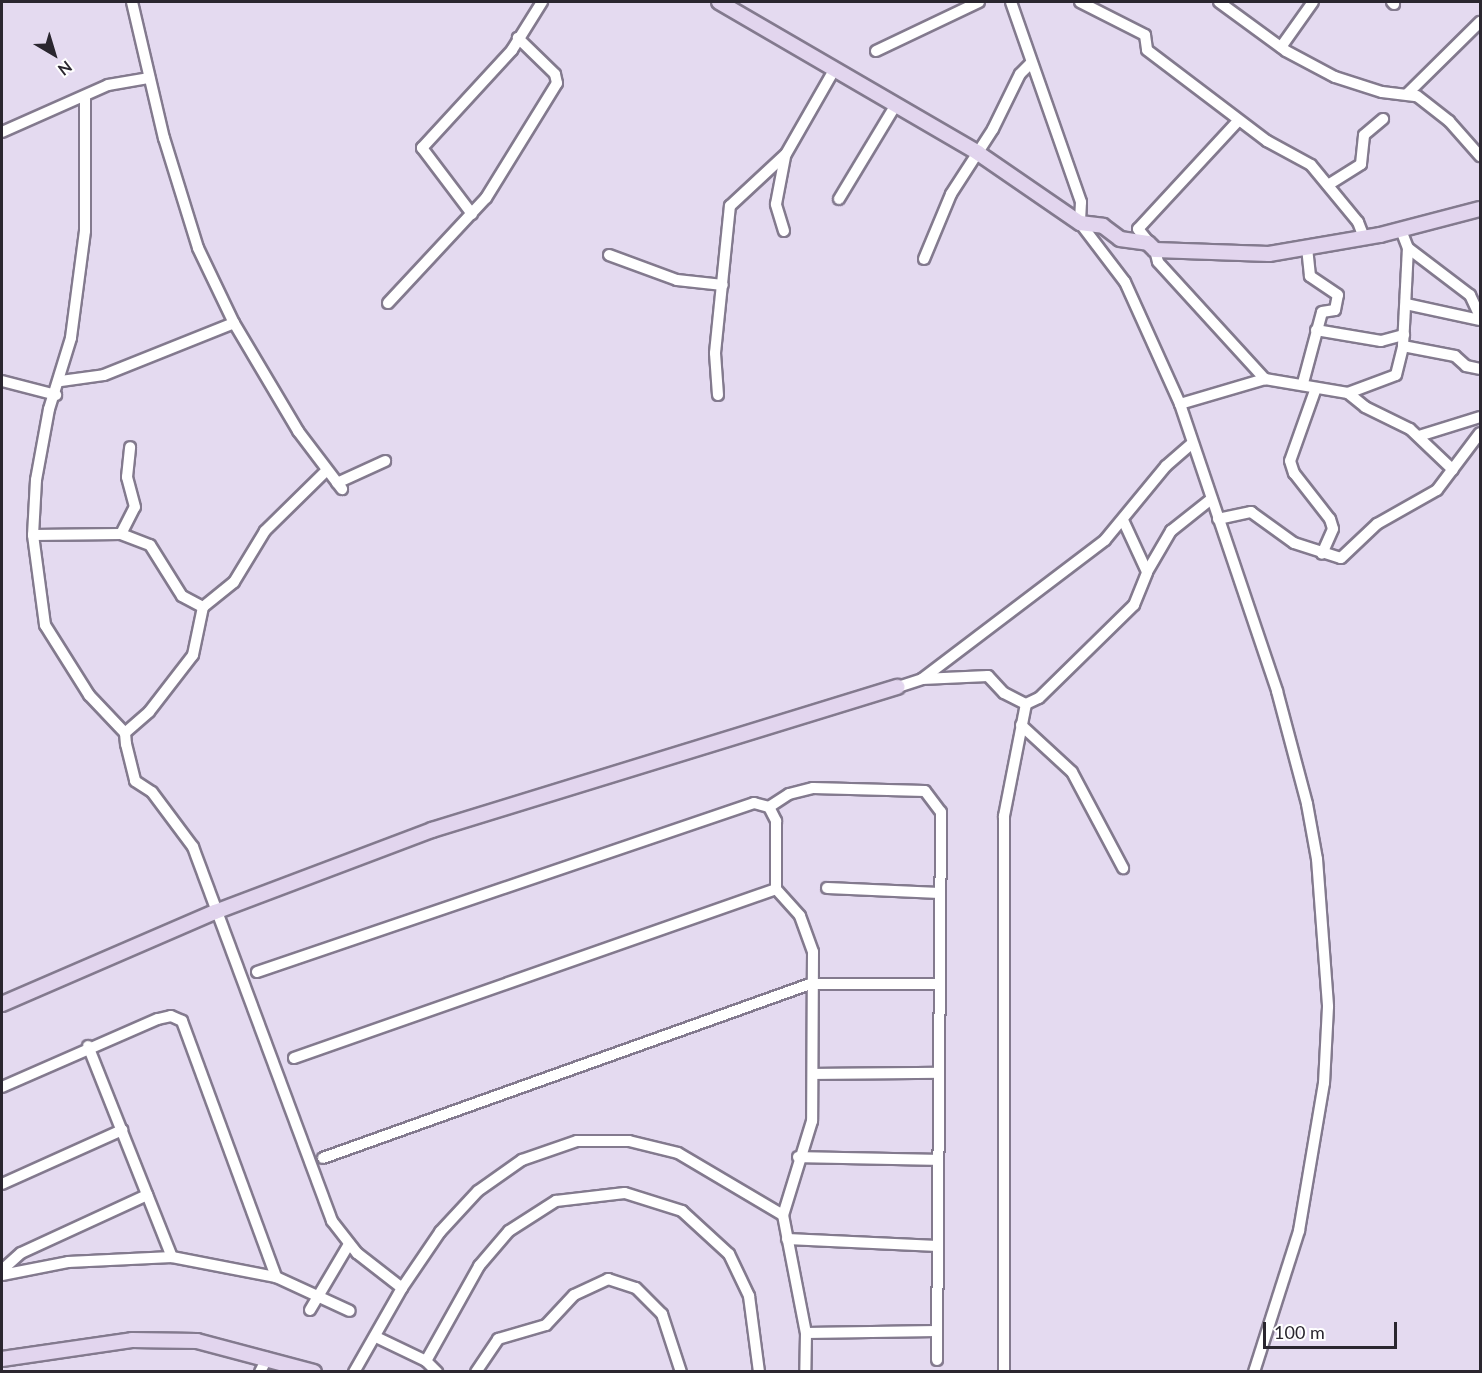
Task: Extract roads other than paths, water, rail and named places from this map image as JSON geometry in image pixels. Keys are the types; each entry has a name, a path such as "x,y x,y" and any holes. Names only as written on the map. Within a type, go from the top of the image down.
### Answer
{"street":[{"path":"132,2 149,78 198,248 234,323 326,471 340,486 385,461"},
{"path":"472,214 422,148 518,38 542,2"},
{"path":"718,2 833,72 978,153 1080,223 1125,282 1180,404 1191,445 1277,691 1307,804 1318,870 1328,1007 1324,1083 1299,1231 1254,1371"},
{"path":"876,51 979,2"},
{"path":"1011,2 1030,64 1081,202 1080,223"},
{"path":"1080,2 1145,35 1146,51 1239,121 1311,165 1358,222 1364,238"},
{"path":"1219,2 1281,48 1335,77 1418,96 1449,121 1480,156"},
{"path":"1281,48 1313,2"},
{"path":"1407,94 1480,22"},
{"path":"388,303 472,214 557,83 555,74 518,38"},
{"path":"924,259 951,194 978,153 1020,74 1030,64"},
{"path":"784,231 776,204 786,154 833,72"},
{"path":"2,132 108,85 149,78"},
{"path":"85,96 86,231 61,381 49,410 36,480 33,535 45,625 89,695 125,733 130,772 152,792 193,847 320,1195 349,1244 402,1288"},
{"path":"839,198 895,106"},
{"path":"1328,185 1361,164 1364,135 1383,119"},
{"path":"1239,121 1138,230 1155,250 1158,262 1265,379"},
{"path":"718,395 715,353 733,200 786,154"},
{"path":"1080,223 1103,226 1120,239 1148,243 1155,250 1269,254 1364,238 1480,209"},
{"path":"1348,393 1398,376 1406,304 1408,248 1401,230"},
{"path":"1303,383 1322,312 1335,310 1338,295 1310,276 1307,247"},
{"path":"1408,248 1470,295 1480,318"},
{"path":"609,255 677,280 723,285"},
{"path":"1406,304 1480,318"},
{"path":"61,381 104,375 234,323"},
{"path":"1316,330 1381,341 1403,341 1455,356 1466,366 1480,369"},
{"path":"1180,404 1265,379 1303,383 1316,388 1348,393 1419,436 1453,470"},
{"path":"2,381 57,395"},
{"path":"1316,388 1290,461 1294,473 1330,519 1333,530 1322,554"},
{"path":"1419,436 1480,417"},
{"path":"1218,519 1251,512 1294,543 1322,554 1341,558 1377,524 1437,490 1480,433"},
{"path":"922,679 1012,615 1123,520 1166,466 1191,445"},
{"path":"121,534 135,507 127,477 130,447"},
{"path":"1470,448 1480,453"},
{"path":"125,733 191,658 203,607 234,582 265,531 326,471"},
{"path":"1004,1371 1004,816 1021,725 1026,704 1054,688 1134,605 1147,572 1182,517 1210,500"},
{"path":"1123,520 1147,572"},
{"path":"33,535 121,534 150,545 182,596 203,607"},
{"path":"2,1004 215,912 432,830 922,679 988,676 1004,693 1026,704"},
{"path":"1021,725 1072,772 1123,867"},
{"path":"257,972 754,803 769,807 789,794 813,788 925,791 941,812 937,1360"},
{"path":"769,807 776,821 776,889 808,933 813,952 810,984 812,1121 798,1157 783,1215 806,1333 805,1371"},
{"path":"827,888 940,893"},
{"path":"294,1058 776,889"},
{"path":"323,1158 810,984 940,984"},
{"path":"2,1087 88,1046 158,1019 171,1016 182,1021 276,1277"},
{"path":"88,1046 172,1257"},
{"path":"813,1074 938,1073"},
{"path":"2,1184 122,1130"},
{"path":"354,1371 376,1337 402,1288 440,1232 478,1191 522,1160 577,1141 629,1141 678,1153 783,1215"},
{"path":"798,1157 938,1160"},
{"path":"426,1361 479,1266 509,1231 556,1201 625,1192 682,1211 729,1254 749,1296 759,1371"},
{"path":"2,1270 21,1253 147,1195"},
{"path":"787,1239 938,1246"},
{"path":"310,1310 349,1244"},
{"path":"2,1275 68,1262 172,1257 276,1277 320,1294 350,1311"},
{"path":"476,1371 498,1339 546,1325 574,1295 608,1279 636,1288 662,1314 681,1371"},
{"path":"806,1333 937,1331"},
{"path":"376,1337 426,1361 436,1371"},
{"path":"2,1359 132,1340 210,1342 314,1371"},
{"path":"261,1371 267,1358"}]}
